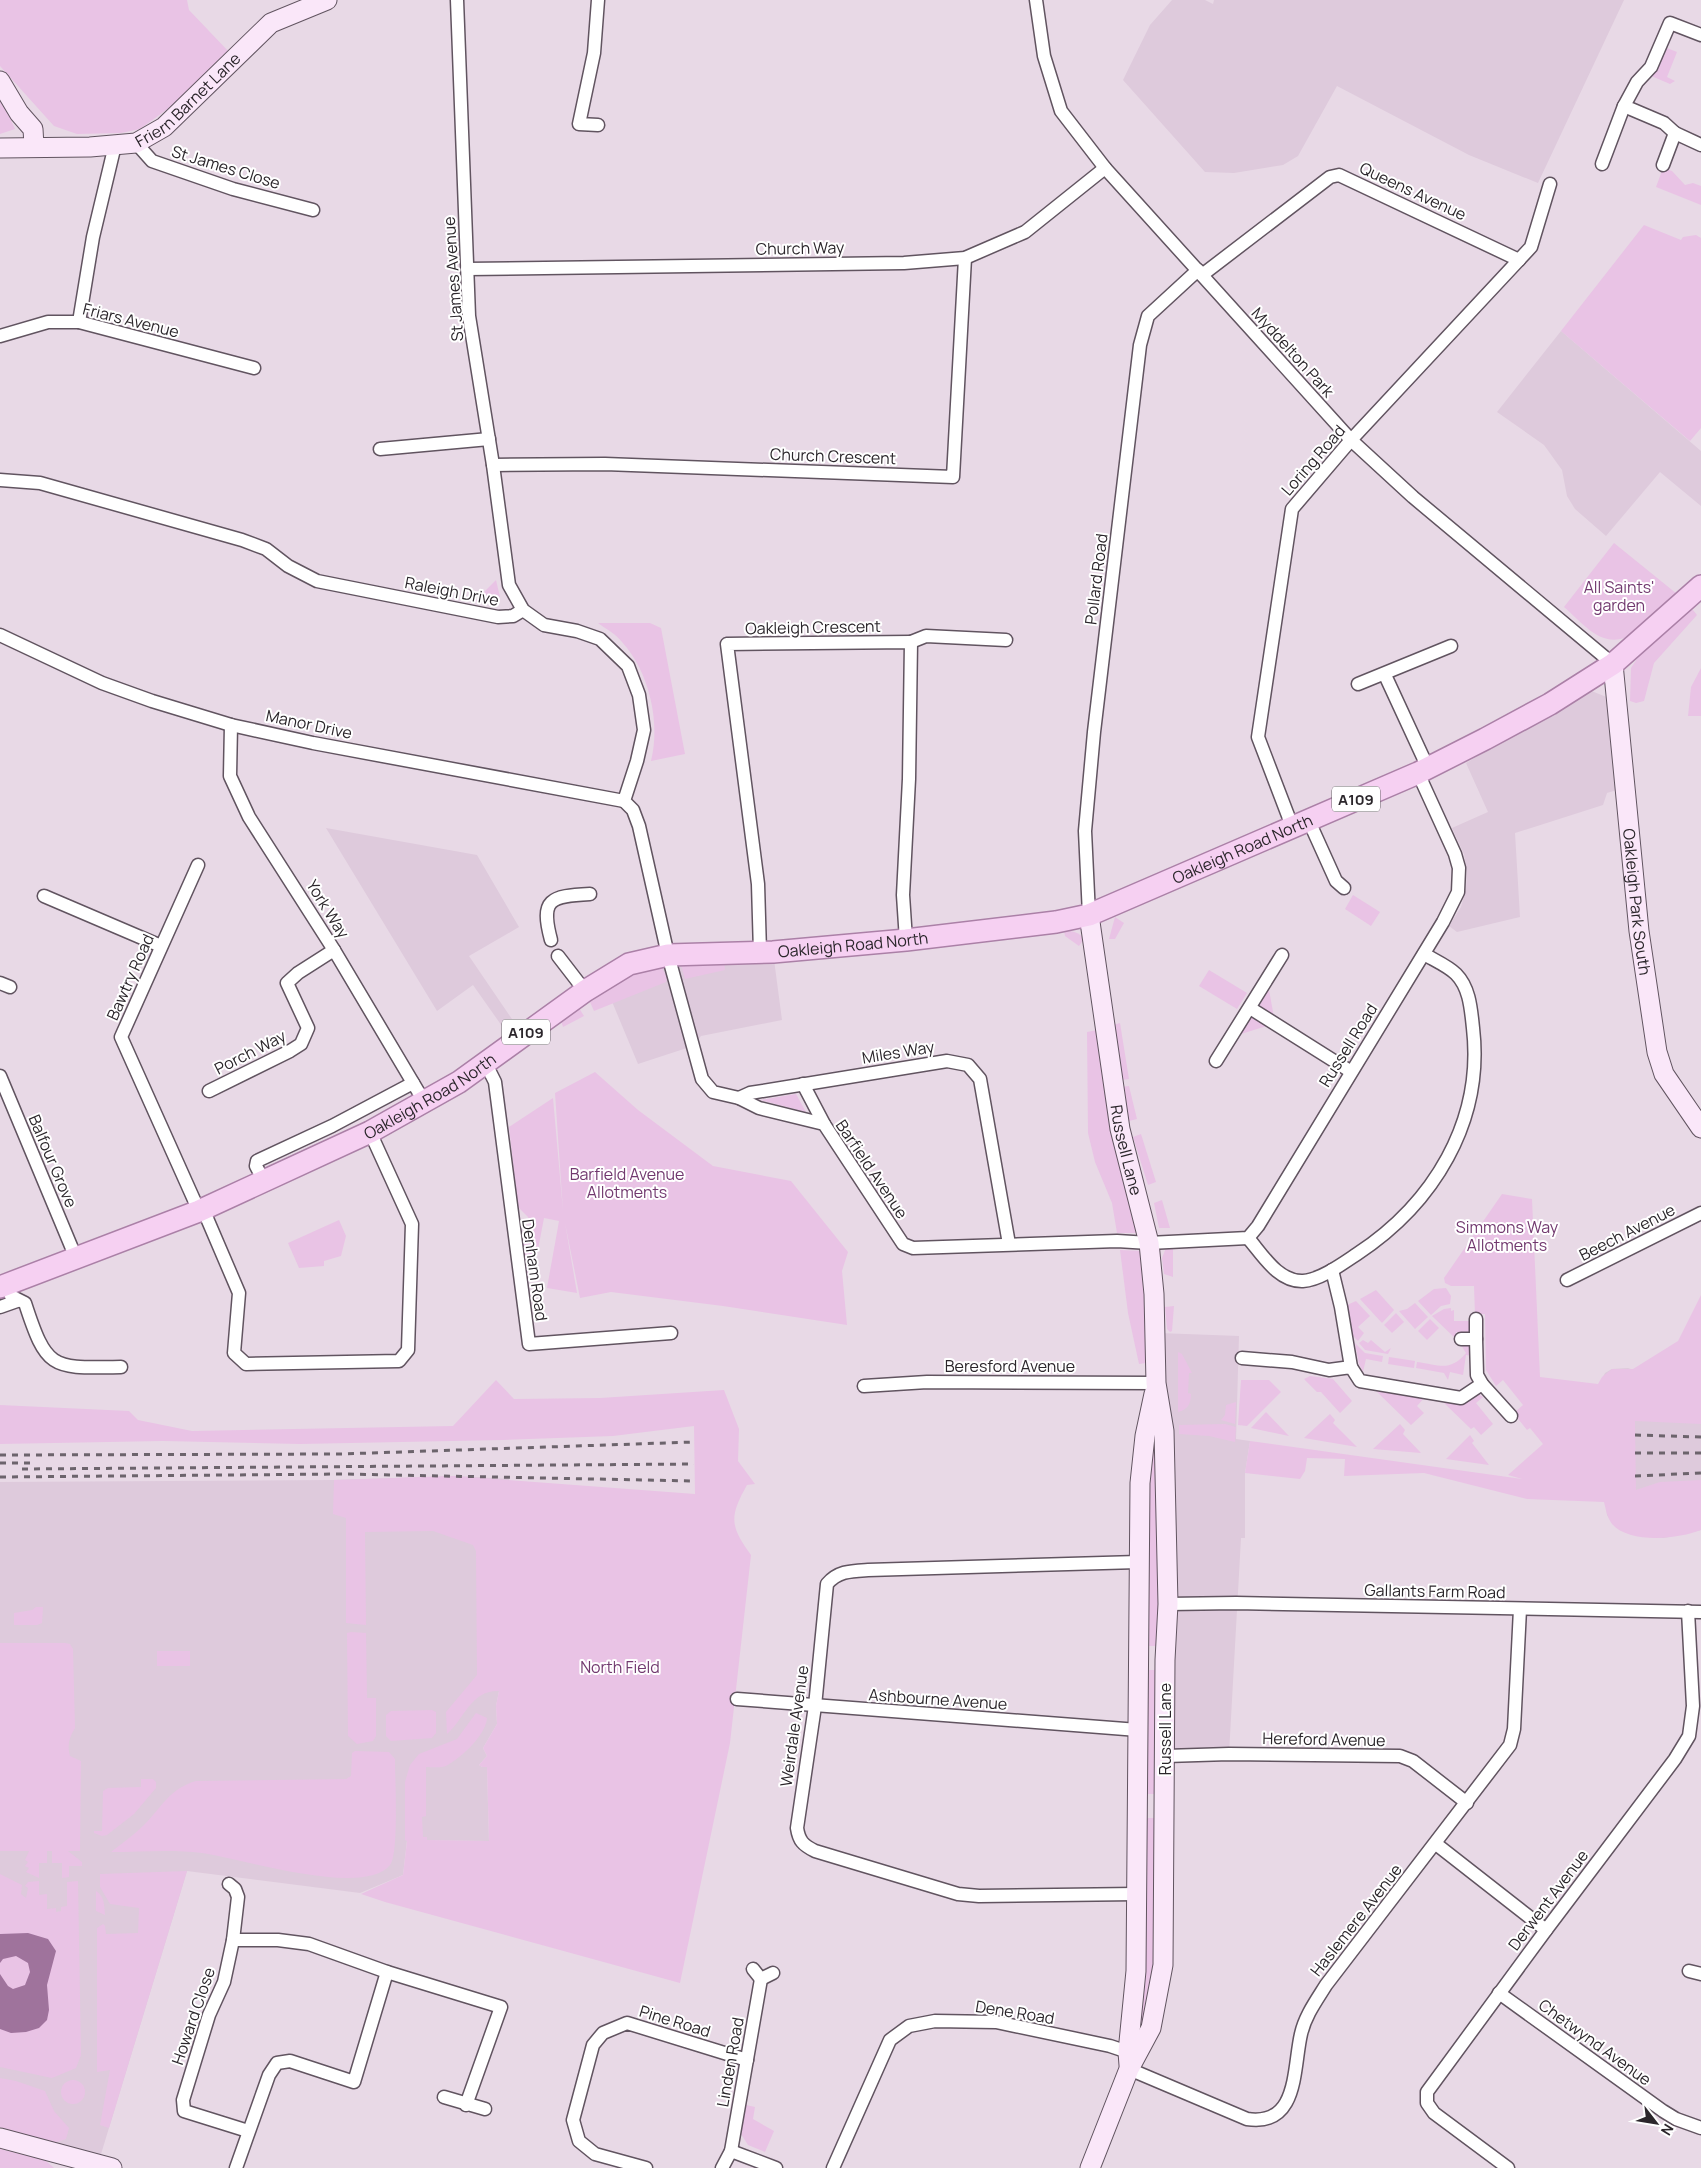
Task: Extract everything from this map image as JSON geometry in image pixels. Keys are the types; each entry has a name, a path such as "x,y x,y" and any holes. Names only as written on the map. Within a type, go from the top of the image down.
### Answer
{"main road":[{"name":"Friern Barnet Lane","path":"0,148 34,146 90,147 136,143 164,127 271,23 327,0"},
{"path":"0,81 19,113 33,128 34,146"},
{"name":"Oakleigh Road North","path":"8,1291 76,1258 201,1210 370,1132 425,1103 459,1082 584,990 630,964 668,954 760,952 906,940 1056,922 1089,915 1423,770 1550,704 1613,664 1701,586"},
{"name":"Oakleigh Park South","path":"1613,664 1639,930 1656,1044 1664,1074 1701,1128"},
{"name":"Russell Lane","path":"1089,915 1119,1121 1149,1244 1154,1294 1156,1384 1164,1431 1168,1604 1165,1660 1166,1756 1162,1973 1151,2028 1129,2060 1090,2168"},
{"name":"Russell Lane","path":"1129,2060 1136,1971 1139,1805 1138,1562 1143,1455 1156,1384"},
{"path":"1138,1660 1165,1660"},
{"path":"1139,1805 1164,1807"},
{"path":"0,2138 68,2162 112,2168"}],"street":[{"name":"St James Avenue","path":"457,0 469,316 493,465 509,585 523,610"},
{"path":"598,0 594,53 579,124 598,125"},
{"name":"Myddelton Park","path":"1036,0 1044,56 1061,111 1105,168 1351,440 1413,497 1613,664"},
{"path":"1602,164 1624,106 1637,82 1650,67 1670,23 1701,35"},
{"path":"1624,106 1664,123 1675,133 1701,145"},
{"path":"1663,165 1675,133"},
{"name":"St James Close","path":"136,143 152,161 233,189 313,210"},
{"path":"79,322 93,236 115,145"},
{"name":"Church Way","path":"467,269 904,263 965,258 1025,232 1105,168"},
{"name":"Queens Avenue","path":"1200,273 1330,177 1339,175 1519,260"},
{"name":"Loring Road","path":"1344,888 1336,881 1300,823 1258,737 1292,509 1351,440 1531,247 1550,184"},
{"name":"Church Crescent","path":"493,465 605,464 953,477 965,258"},
{"name":"Pollard Road","path":"1089,915 1085,831 1094,732 1140,345 1148,316 1200,273"},
{"name":"Friars Avenue","path":"0,336 48,322 79,322 254,368"},
{"path":"380,450 489,439"},
{"name":"Raleigh Drive","path":"0,480 40,483 242,540 266,548 288,566 317,581 498,617 513,616 523,610"},
{"path":"523,610 544,625 577,631 600,638 628,666 639,694 644,730 638,761 624,801 633,810 640,826 668,954"},
{"name":"Manor Drive","path":"0,635 102,683 152,701 231,725 314,743 624,801"},
{"path":"906,940 903,895 909,779 911,642 926,636 1006,640"},
{"name":"Oakleigh Crescent","path":"760,952 758,884 727,644 911,642"},
{"path":"1358,684 1385,675 1451,646"},
{"name":"Russell Road","path":"1248,1238 1258,1226 1350,1071 1424,954 1458,892 1459,881 1455,854 1385,675"},
{"name":"York Way","path":"231,725 230,776 249,817 334,950 425,1103"},
{"name":"Bawtry Road","path":"198,864 120,1037 239,1292 234,1354 246,1364 399,1360 408,1350 412,1224 370,1132"},
{"path":"551,940 545,918 547,908 562,895 590,894"},
{"path":"44,896 161,946"},
{"name":"Porch Way","path":"209,1091 301,1044 308,1028 287,983 298,973 334,950"},
{"name":"Barfield Avenue","path":"668,954 702,1080 713,1092 739,1098 758,1108 824,1124 903,1244 913,1248 1117,1241 1149,1244"},
{"path":"1149,1244 1248,1238 1274,1268 1286,1277 1303,1281 1332,1270 1378,1240 1412,1210 1439,1174 1457,1140 1466,1113 1473,1080 1475,1043 1467,990 1456,974 1424,954"},
{"path":"1216,1061 1282,955"},
{"path":"558,956 584,990"},
{"path":"1250,1008 1350,1071"},
{"name":"Miles Way","path":"739,1098 750,1093 947,1061 968,1065 980,1079 1009,1244"},
{"name":"Denham Road","path":"485,1062 495,1082 529,1344 671,1333"},
{"name":"Balfour Grove","path":"0,1076 76,1258"},
{"path":"264,1181 256,1166 257,1161 332,1126 413,1083"},
{"path":"803,1084 824,1124"},
{"path":"332,1126 342,1145"},
{"name":"Beech Avenue","path":"1567,1280 1701,1213"},
{"path":"1332,1270 1341,1307 1351,1367 1360,1381 1461,1398 1482,1384"},
{"path":"0,1306 8,1291 25,1303 41,1348 53,1361 71,1368 120,1367"},
{"path":"1476,1319 1477,1375 1482,1384 1510,1416"},
{"path":"1461,1339 1476,1339"},
{"path":"1242,1358 1292,1362 1329,1370 1351,1367"},
{"name":"Beresford Avenue","path":"864,1386 928,1382 1156,1384"},
{"name":"Weirdale Avenue","path":"1136,1894 979,1896 958,1894 804,1846 798,1838 796,1828 815,1706 827,1584 834,1576 844,1572 868,1570 1138,1562"},
{"name":"Gallants Farm Road","path":"1168,1604 1236,1603 1695,1611"},
{"name":"Haslemere Avenue","path":"1129,2060 1247,2119 1259,2121 1278,2114 1285,2106 1292,2085 1301,2032 1309,2011 1326,1985 1436,1844 1510,1745 1514,1729 1520,1609"},
{"name":"Derwent Avenue","path":"1508,2168 1434,2113 1427,2103 1427,2092 1675,1759 1695,1738 1693,1706 1695,1611"},
{"name":"Ashbourne Avenue","path":"737,1699 1138,1730"},
{"name":"Hereford Avenue","path":"1166,1756 1230,1754 1400,1756 1413,1761 1467,1803"},
{"path":"1436,1844 1546,1930"},
{"path":"229,1884 235,1889 238,1897 233,1940 278,1940 309,1944 388,1972 501,2007 466,2105"},
{"name":"Howard Close","path":"233,1940 224,1982 209,2015 183,2100 184,2111 248,2131"},
{"path":"236,2168 269,2075 277,2063 290,2061 354,2082 388,1972"},
{"name":"Linden Road","path":"732,2151 747,2060 757,1974 774,1972"},
{"name":"Chetwynd Avenue","path":"1499,1993 1663,2111 1676,2119 1701,2128"},
{"name":"Dene Road","path":"833,2168 890,2040 909,2026 935,2021 996,2022 1110,2046 1129,2060"},
{"name":"Pine Road","path":"646,2168 595,2154 579,2141 573,2120 593,2045 603,2033 627,2023 747,2060"},
{"path":"444,2097 486,2110"},
{"path":"722,2168 732,2151 772,2167"}],"shaded area":[{"path":"1172,0 1205,0 1213,4 1214,0 1624,0 1538,183 1469,155 1337,86 1298,156 1283,165 1234,173 1205,172 1123,80 1150,25"},
{"path":"1561,331 1701,451 1701,506 1660,472 1606,536 1575,509 1567,496 1562,470 1544,445 1497,412"},
{"path":"1589,690 1609,698 1617,790 1607,793 1603,805 1515,833 1520,917 1457,932 1449,926 1461,907 1466,889 1467,872 1464,854 1452,828 1488,812 1466,763"},
{"path":"326,828 477,855 519,927 469,956 514,1022 504,1029 473,985 437,1011"},
{"path":"773,952 782,1020 701,1036 693,1046 638,1064 603,980 629,964"},
{"path":"1158,1333 1239,1336 1236,1439 1250,1441 1245,1473 1245,1538 1241,1538 1229,1754 1168,1754"},
{"path":"1628,1368 1701,1396 1701,1530 1664,1538 1648,1537 1620,1530 1607,1515 1597,1390 1605,1373 1612,1369"},
{"path":"455,1476 509,1479 500,1686 496,1706 497,1724 483,1748 487,1756 479,1765 487,1767 489,1841 407,1840 403,1875 360,1893 187,1871 98,2164 0,2138 0,1482 334,1480"},
{"path":"28,1933 48,1939 56,1951 47,1985 49,2010 47,2020 39,2028 26,2032 11,2033 0,2029 0,1974 8,1986 13,1989 25,1985 30,1972 28,1963 16,1956 3,1959 0,1963 0,1934"}],"green space":[{"path":"0,0 187,0 189,10 229,52 173,105 140,129 121,133 77,134 54,126 0,66"},
{"path":"1667,48 1677,52 1667,77 1675,81 1670,84 1649,75 1660,56 1664,56"},
{"path":"0,96 15,129 0,134"},
{"path":"1663,168 1672,171 1685,185 1693,183 1701,186 1701,205 1656,187"},
{"path":"1644,225 1681,240 1683,237 1696,235 1701,238 1701,428 1690,441 1561,331"},
{"name":"All Saints' garden","path":"1614,543 1677,594 1627,637 1617,640 1600,637 1564,607"},
{"path":"496,580 500,597 495,603 474,602"},
{"path":"1688,608 1697,615 1654,663 1644,701 1636,703 1630,701 1631,668 1639,656"},
{"path":"598,623 650,623 661,628 685,754 651,761 654,746 653,714 646,682 639,667 622,642"},
{"path":"1701,668 1701,716 1688,716 1691,687"},
{"path":"1353,895 1380,912 1371,926 1345,909"},
{"path":"1115,917 1124,923 1115,939 1109,939"},
{"path":"1064,930 1078,933 1084,939 1079,946 1065,936"},
{"path":"724,962 725,970 685,979 681,965"},
{"path":"654,967 662,968 667,978 666,982 594,1011 590,1002 631,974"},
{"path":"1209,970 1247,993 1237,1009 1199,986"},
{"path":"1266,984 1269,990 1274,1017 1260,1009 1258,1004"},
{"path":"579,1008 584,1016 563,1027 561,1021"},
{"path":"1249,1017 1255,1017 1270,1025 1241,1034 1224,1060 1222,1055"},
{"path":"1120,1023 1129,1079 1121,1080 1113,1025"},
{"path":"1097,1030 1141,1233 1117,1233 1112,1203 1095,1162 1088,1133 1087,1032"},
{"name":"Barfield Avenue Allotments","path":"595,1072 638,1110 713,1166 791,1181 848,1252 842,1271 847,1325 723,1306 611,1292 580,1298 565,1223 577,1293 547,1288 559,1221 544,1218 535,1265 531,1264 527,1279 521,1241 527,1235 530,1225 528,1217 518,1207 509,1127 553,1098 563,1211 555,1093"},
{"path":"1129,1086 1137,1119 1129,1121 1121,1087"},
{"path":"796,1094 806,1112 760,1100"},
{"path":"1141,1134 1156,1182 1148,1185 1133,1137"},
{"name":"Simmons Way Allotments","path":"1502,1194 1532,1199 1540,1377 1598,1384 1602,1377 1612,1369 1633,1369 1678,1341 1701,1295 1701,1424 1635,1421 1635,1424 1636,1490 1660,1482 1701,1480 1701,1530 1680,1536 1655,1538 1630,1535 1612,1524 1604,1502 1527,1499 1424,1473 1344,1476 1345,1459 1307,1458 1305,1471 1300,1479 1245,1473 1250,1441 1522,1479 1508,1475 1543,1444 1530,1428 1527,1430 1515,1415 1515,1412 1523,1405 1503,1380 1496,1386 1486,1370 1485,1314 1475,1315 1474,1286 1451,1286 1445,1283 1444,1278"},
{"path":"1162,1200 1170,1228 1159,1228 1154,1203"},
{"path":"339,1220 346,1236 341,1256 324,1261 324,1266 299,1268 288,1243"},
{"path":"1166,1248 1173,1248 1173,1277 1164,1274 1162,1258"},
{"path":"1120,1250 1143,1251 1146,1363 1139,1364 1128,1313"},
{"path":"1446,1288 1451,1296 1450,1304 1441,1306 1431,1315 1418,1301 1434,1289"},
{"path":"1376,1290 1394,1310 1382,1323 1360,1299"},
{"path":"1356,1301 1370,1316 1358,1327 1364,1333 1358,1341 1353,1336 1347,1305"},
{"path":"1415,1303 1428,1317 1415,1329 1399,1311 1407,1309"},
{"path":"1174,1306 1172,1331 1170,1332 1167,1329 1165,1307"},
{"path":"1451,1308 1451,1311 1454,1310 1454,1321 1475,1321 1475,1333 1456,1332 1456,1339 1432,1316 1444,1309"},
{"path":"1396,1313 1404,1322 1392,1333 1384,1325"},
{"path":"1430,1319 1439,1328 1427,1340 1418,1331"},
{"path":"1363,1340 1368,1343 1371,1340 1385,1352 1391,1348 1388,1354 1365,1350 1359,1343"},
{"path":"1355,1343 1365,1353 1383,1356 1382,1362 1366,1359 1363,1372 1359,1364"},
{"path":"1461,1345 1468,1345 1473,1356 1466,1355 1463,1375 1450,1372 1448,1380 1444,1373 1416,1368 1417,1362 1444,1366 1455,1363 1466,1353"},
{"path":"1178,1352 1182,1354 1192,1373 1189,1373 1188,1393 1191,1394 1190,1403 1187,1408 1178,1412"},
{"path":"1389,1357 1415,1361 1414,1368 1388,1364"},
{"path":"1310,1376 1333,1379 1352,1401 1340,1413 1321,1392 1317,1392 1304,1379"},
{"name":"North Field","path":"496,1380 514,1399 600,1398 724,1390 739,1429 738,1461 755,1484 747,1485 737,1505 734,1521 739,1536 751,1555 730,1743 680,1983 361,1894 403,1875 407,1841 405,1840 405,1782 410,1765 419,1754 457,1739 476,1713 487,1718 486,1725 478,1739 459,1758 446,1766 426,1767 426,1816 422,1817 423,1837 427,1837 427,1840 489,1841 487,1767 479,1765 487,1756 483,1748 497,1724 496,1706 499,1691 489,1692 475,1700 447,1734 446,1712 477,1675 476,1551 473,1545 433,1531 365,1532 366,1625 346,1623 346,1518 333,1514 334,1480 455,1476 695,1494 694,1426 613,1436 503,1440 300,1444 163,1441 0,1444 0,1405 129,1411 138,1420 192,1431 453,1426"},
{"path":"1241,1380 1269,1380 1281,1392 1247,1426 1238,1425"},
{"path":"1372,1387 1425,1397 1417,1406 1424,1413 1411,1425"},
{"path":"1478,1394 1483,1397 1476,1403 1493,1424 1481,1435 1474,1427 1471,1429 1442,1401 1462,1404"},
{"path":"1236,1402 1235,1424 1221,1420 1225,1415 1226,1405"},
{"path":"1266,1412 1289,1436 1251,1428"},
{"path":"1330,1414 1335,1420 1333,1423 1357,1447 1304,1438"},
{"path":"1225,1424 1236,1427 1235,1442 1209,1436 1179,1434 1179,1425"},
{"path":"1400,1424 1405,1430 1403,1434 1421,1453 1373,1449"},
{"path":"1470,1435 1474,1441 1472,1443 1489,1465 1446,1459"},
{"path":"1152,1438 1161,1439 1163,1646 1148,1646 1148,1472"},
{"path":"36,1607 43,1607 42,1623 37,1625 14,1625 14,1613 32,1610"},
{"path":"347,1633 366,1633 367,1698 376,1698 376,1736 373,1741 357,1744 348,1736"},
{"path":"0,1643 65,1643 70,1644 73,1649 75,1728 70,1738 69,1748 70,1756 81,1761 80,1851 68,1851 82,1862 82,1866 69,1866 69,1877 62,1878 62,1863 52,1863 52,1851 47,1851 47,1863 39,1863 39,1878 26,1872 29,1868 25,1866 28,1862 25,1860 29,1851 0,1851"},
{"path":"157,1651 190,1651 190,1666 157,1666"},
{"path":"1147,1670 1165,1670 1163,1794 1146,1794"},
{"path":"432,1710 436,1712 436,1733 432,1738 391,1741 386,1736 386,1715 391,1711"},
{"path":"355,1751 389,1752 395,1759 395,1846 390,1865 376,1874 355,1878 329,1877 271,1868 202,1853 168,1851 111,1852 140,1829 173,1793 187,1784 196,1781 346,1779 351,1776 352,1753"},
{"path":"141,1779 153,1779 156,1782 156,1788 134,1814 107,1835 102,1836 94,1833 94,1831 102,1831 103,1791 108,1788 141,1787"},
{"path":"1146,1818 1162,1818 1162,1905 1147,2024 1138,2023"},
{"path":"187,1871 109,2128 100,2125 110,2070 97,2072 97,1928 103,1924 106,1934 138,1933 139,1908 110,1904 100,1887 100,1874"},
{"path":"0,1874 22,1885 21,1894 26,1898 28,1888 25,1886 28,1882 39,1881 39,1895 47,1894 47,1909 56,1908 56,1912 61,1911 61,1907 67,1906 67,1882 78,1881 81,2055 76,2068 52,2078 0,2067"},
{"path":"96,1891 103,1899 105,1915 96,1911"},
{"path":"0,2078 16,2081 45,2091 54,2111 69,2128 66,2139 54,2143 0,2127"},
{"path":"73,2080 82,2083 85,2092 82,2101 73,2104 64,2101 61,2092 64,2083"},
{"path":"746,2105 755,2107 753,2119 774,2131 765,2152 748,2145 741,2134"},
{"path":"0,2149 45,2160 54,2168 0,2168"}],"railway":[{"path":"1635,1435 1701,1437"},
{"path":"0,1455 341,1454 694,1442"},
{"path":"1635,1453 1701,1453"},
{"path":"0,1463 30,1463"},
{"path":"22,1469 694,1464"},
{"path":"1635,1476 1701,1473"},
{"path":"0,1477 342,1474 695,1481"}]}
